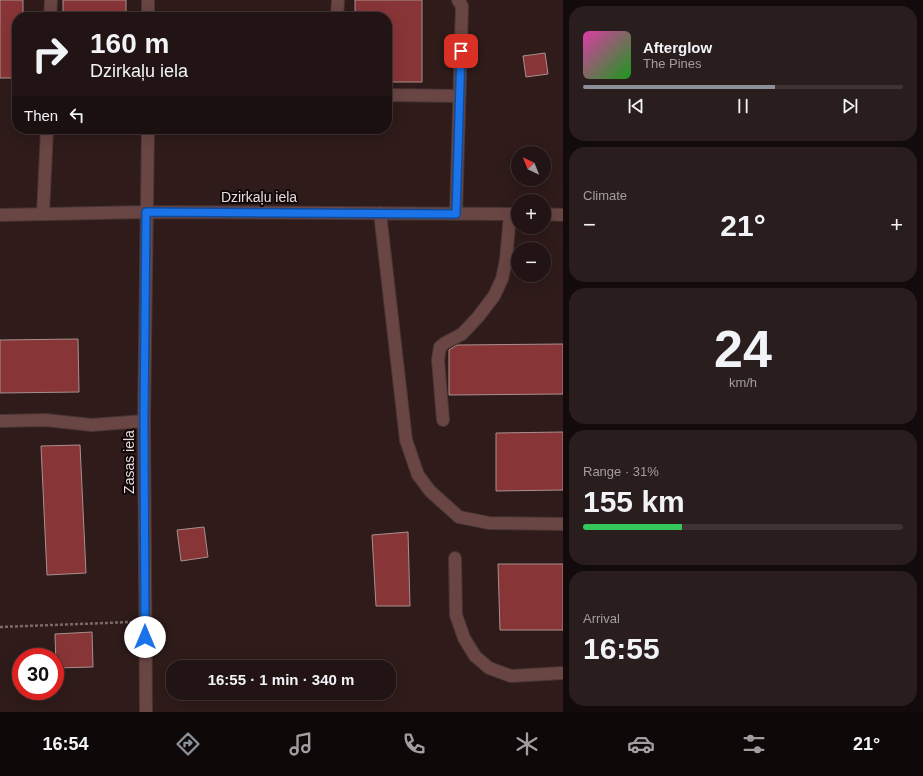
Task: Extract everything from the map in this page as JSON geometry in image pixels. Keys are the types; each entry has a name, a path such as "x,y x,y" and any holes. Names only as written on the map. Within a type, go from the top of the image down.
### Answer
{"street":[{"path":"50,0 50,12"},
{"path":"148,0 148,12"},
{"path":"337,12 338,0"},
{"path":"456,214 462,6 458,0"},
{"path":"392,95 460,96"},
{"path":"43,214 46,134"},
{"name":"Zasas iela","path":"146,712 144,421 148,134"},
{"name":"Dzirkaļu iela","path":"0,215 146,212 511,214"},
{"path":"380,213 406,440 418,475 430,490 459,517 489,523 563,524"},
{"path":"551,214 563,215"},
{"path":"443,420 438,360 440,348 445,343 462,334 478,317 494,296 502,279 511,231"},
{"path":"0,421 45,420 92,425 144,421"},
{"path":"455,558 456,614 464,638 475,656 489,668 511,676 563,673"}],"path":[{"path":"0,627 145,622"}],"building":[{"path":"0,0 23,0 23,12 12,12 12,78 0,78"},
{"path":"63,0 126,0 126,12 63,12"},
{"path":"355,0 422,0 422,82 392,82 392,12 355,12"},
{"path":"545,53 548,74 526,77 523,56"},
{"path":"78,339 79,392 0,393 0,340"},
{"path":"563,344 563,394 449,395 449,350 457,345"},
{"path":"563,432 563,490 496,491 496,433"},
{"path":"80,445 86,573 47,575 41,446"},
{"path":"204,527 208,557 181,561 177,530"},
{"path":"408,532 410,606 376,606 372,535"},
{"path":"498,564 563,564 563,630 500,630"},
{"path":"92,632 93,667 64,668 64,648 55,648 55,634"}],"route":[{"path":"145,637 144,421 146,212 456,214 461,51"}]}
